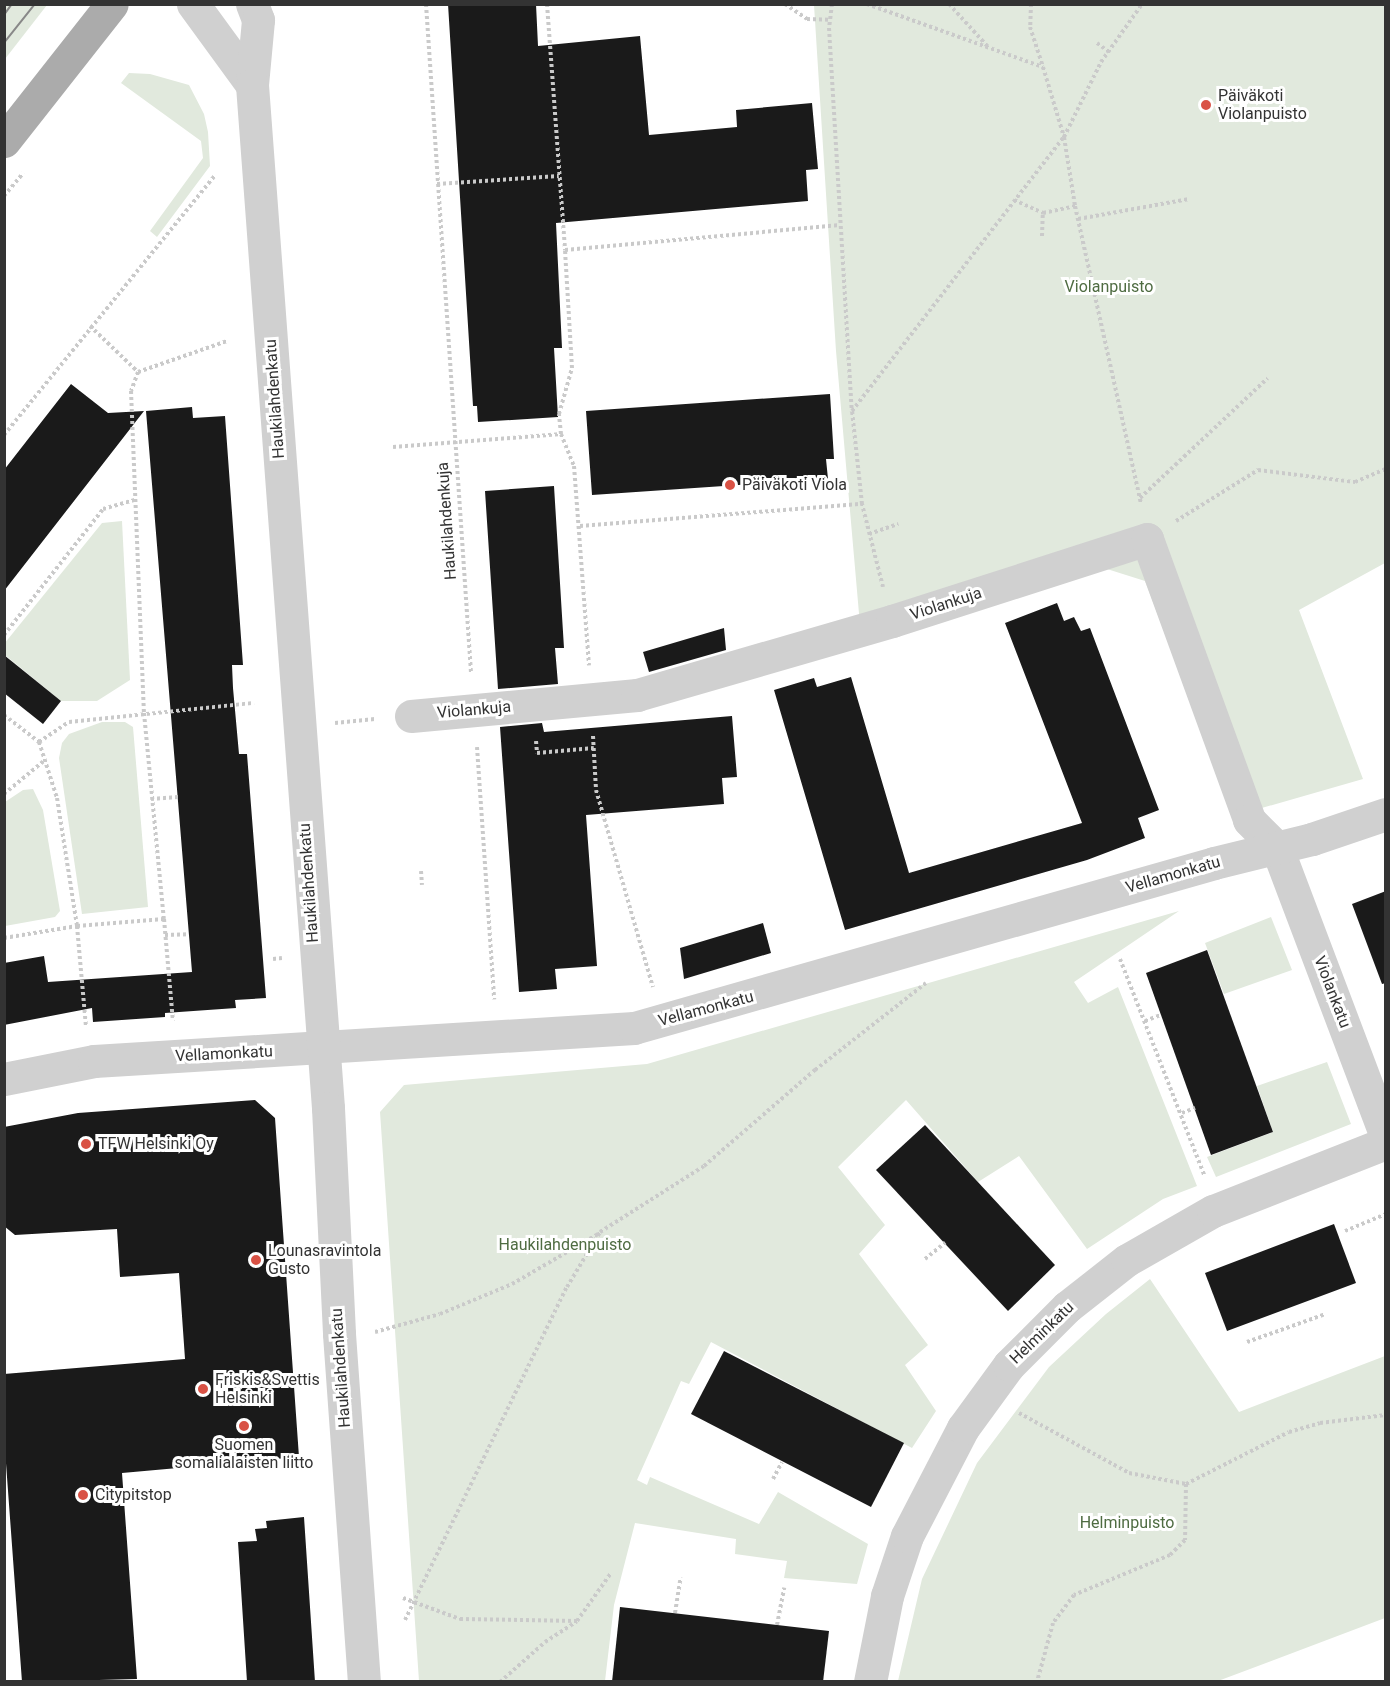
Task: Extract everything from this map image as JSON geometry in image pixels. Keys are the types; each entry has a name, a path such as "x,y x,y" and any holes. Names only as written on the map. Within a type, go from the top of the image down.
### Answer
{"main road":[{"path":"4,141 112,4"}],"street":[{"path":"193,4 252,85"},
{"name":"Haukilahdenkatu","path":"252,4 258,20 252,85 322,1046 339,1334 364,1682"},
{"path":"1148,539 1249,820 1277,848"},
{"name":"Violankuja","path":"411,716 637,695 892,621 1148,539"},
{"name":"Vellamonkatu","path":"4,1079 94,1061 634,1028 660,1023 1214,863 1277,848 1386,814"},
{"name":"Violankatu","path":"1277,848 1386,1136"},
{"name":"Helminkatu","path":"870,1682 886,1599 907,1536 963,1428 1009,1365 1067,1307 1127,1260 1213,1211 1386,1143"}],"path":[{"name":"Haukilahdenkuja","path":"426,4 453,442 474,710 495,1036"},
{"path":"547,4 572,368 559,414 561,434 574,466 580,526 596,790 653,982"},
{"path":"785,4 807,19 830,20"},
{"path":"832,4 830,20 840,225 852,411 861,504 892,621"},
{"path":"867,4 1043,67"},
{"path":"949,4 990,48"},
{"path":"1031,4 1030,27 1064,137 1075,206 1148,539 1258,470 1355,482 1386,469"},
{"path":"852,411 1064,137 1109,52 1142,4"},
{"path":"1097,43 1109,52"},
{"path":"4,435 90,326 215,175"},
{"path":"437,184 559,176"},
{"path":"1078,219 1189,199"},
{"path":"1014,200 1043,213 1075,206"},
{"path":"1042,236 1043,213"},
{"path":"565,250 840,225"},
{"path":"90,326 138,372"},
{"path":"138,372 227,340"},
{"path":"138,372 132,391 144,713 170,991"},
{"path":"1140,498 1268,378"},
{"path":"393,447 561,434"},
{"path":"4,635 103,509 135,500"},
{"path":"580,526 861,504"},
{"path":"869,534 898,524"},
{"path":"39,742 69,722 254,703"},
{"path":"4,715 39,742 57,798 77,926 86,1030"},
{"path":"537,747 537,753 594,748"},
{"path":"4,794 45,760"},
{"path":"151,799 178,797"},
{"path":"421,871 422,885"},
{"path":"4,938 77,926 164,919"},
{"path":"165,935 189,934"},
{"path":"1120,959 1209,1187"},
{"path":"339,1334 386,1331 440,1314 512,1284 600,1232 704,1166 815,1070 931,979"},
{"path":"1145,1021 1161,1015"},
{"path":"1182,1113 1195,1108"},
{"path":"1345,1232 1386,1214"},
{"path":"405,1620 567,1287 600,1232"},
{"path":"925,1259 945,1243"},
{"path":"1247,1342 1325,1314"},
{"path":"1014,1409 1129,1473 1186,1484 1289,1432 1320,1423 1386,1415"},
{"path":"772,1479 782,1462"},
{"path":"1037,1682 1053,1623 1074,1595 1170,1555 1185,1540 1186,1484"},
{"path":"500,1682 545,1642 577,1621 611,1573"},
{"path":"675,1613 681,1577"},
{"path":"777,1625 784,1588"},
{"path":"403,1598 460,1619 577,1621"}],"green space":[{"path":"4,5 47,5 5,59"},
{"name":"Violanpuisto","path":"814,5 1385,5 1385,563 1299,610 1363,779 1234,816 1145,581 1107,569 860,625 836,351"},
{"path":"129,73 150,74 189,85 204,114 208,132 210,166 157,237 150,231 203,158 201,141 121,83"},
{"path":"122,521 130,680 97,701 61,701 5,655 4,644 102,523"},
{"path":"102,722 125,722 133,727 148,907 82,914 59,758 62,743 69,734"},
{"path":"33,789 43,810 60,911 55,917 5,926 5,802 23,790"},
{"name":"Haukilahdenpuisto","path":"1179,911 1074,982 1088,1003 1118,987 1197,1186 1163,1199 1087,1249 1019,1156 978,1182 906,1100 838,1167 885,1225 859,1254 928,1345 905,1365 936,1411 912,1448 711,1342 689,1384 681,1381 637,1480 647,1485 650,1477 759,1524 778,1492 868,1544 857,1584 784,1578 787,1561 735,1554 736,1539 635,1523 614,1605 605,1681 419,1681 380,1112 404,1085 647,1064"},
{"path":"1271,917 1292,970 1224,994 1205,943"},
{"path":"1327,1062 1351,1124 1216,1177 1207,1157 1273,1132 1257,1086"},
{"name":"Helminpuisto","path":"1150,1279 1239,1412 1385,1356 1385,1618 1218,1681 898,1681 922,1579 977,1463 1049,1367 1106,1314"}],"building":[{"path":"448,4 536,4 538,46 640,36 649,135 737,127 736,110 812,103 818,169 806,170 808,201 556,223 562,348 554,348 558,417 478,422 477,406 473,406"},
{"path":"71,384 108,413 144,411 4,591 4,470"},
{"path":"830,394 834,459 826,459 828,479 592,495 586,411"},
{"path":"192,407 193,418 225,416 243,665 232,665 233,688 239,754 247,754 266,998 235,1000 236,1008 165,1013 165,1017 93,1022 92,1008 4,1025 4,963 44,956 48,982 192,972 146,411"},
{"path":"554,486 564,648 555,648 558,684 498,689 485,491"},
{"path":"1057,603 1064,621 1074,617 1081,631 1090,628 1159,810 1138,818 1145,838 1087,860 845,930 774,690 814,678 817,687 851,677 909,873 1082,823 1005,623"},
{"path":"724,628 726,650 649,672 643,652"},
{"path":"4,655 61,701 43,724 4,693"},
{"path":"732,716 737,777 722,778 724,804 586,815 597,966 555,969 557,989 519,992 500,727 542,723 544,732"},
{"path":"1386,891 1386,983 1382,984 1352,904"},
{"path":"763,923 771,953 684,979 680,948"},
{"path":"1207,950 1273,1132 1211,1155 1146,973"},
{"path":"255,1100 275,1118 299,1457 122,1473 137,1679 22,1682 4,1436 4,1374 185,1359 179,1273 120,1277 117,1229 15,1235 4,1226 4,1127 78,1113"},
{"path":"925,1125 1055,1265 1008,1311 876,1170"},
{"path":"1334,1224 1356,1283 1227,1331 1205,1273"},
{"path":"724,1351 904,1443 871,1507 691,1414"},
{"path":"304,1517 315,1682 247,1682 238,1542 257,1541 255,1529 267,1528 266,1521"},
{"path":"620,1607 829,1631 823,1682 612,1682"}],"tram line":[{"path":"4,15 12,4"},
{"path":"4,43 35,4"}],"place":[{"name":"Päiväkoti Violanpuisto","path":"1206,105"},
{"name":"Päiväkoti Viola","path":"730,485"},
{"name":"TFW Helsinki Oy","path":"86,1144"},
{"name":"Lounasravintola Gusto","path":"256,1260"},
{"name":"Friskis&Svettis Helsinki","path":"203,1389"},
{"name":"Suomen somalialaisten liitto","path":"244,1426"},
{"name":"Citypitstop","path":"83,1495"}]}
